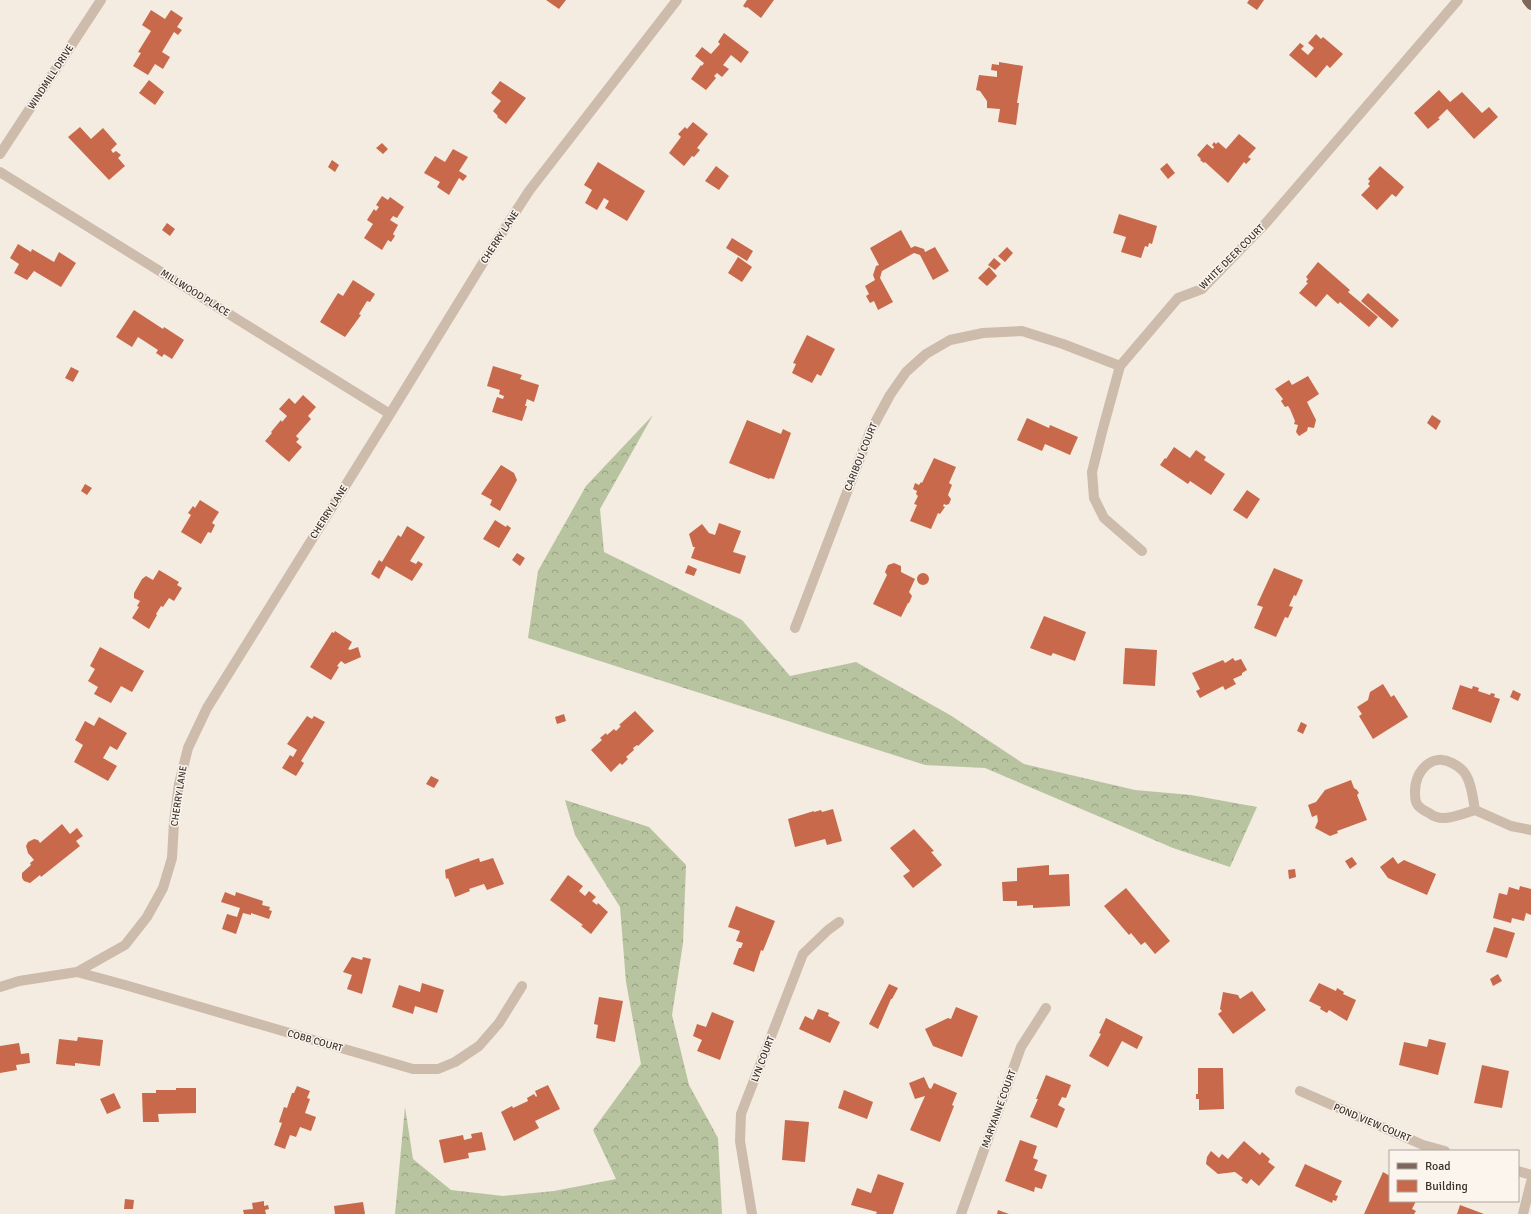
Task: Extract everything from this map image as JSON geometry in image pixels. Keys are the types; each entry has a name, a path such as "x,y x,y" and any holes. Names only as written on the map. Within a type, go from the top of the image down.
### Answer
{"main road":[{"path":"1527,0 1531,5"}],"street":[{"name":"WINDMILL DRIVE","path":"0,154 101,0"},
{"name":"CHERRY LANE","path":"0,987 19,981 77,972 125,945 148,916 163,888 172,858 174,822 188,748 207,708 529,191 677,0"},
{"name":"WHITE DEER COURT","path":"1142,551 1104,518 1094,498 1092,472 1120,366 1178,298 1202,289 1266,224 1458,0"},
{"name":"MILLWOOD PLACE","path":"0,172 390,414"},
{"name":"CARIBOU COURT","path":"795,628 870,432 890,395 906,372 926,354 950,340 983,333 1022,332 1063,344 1120,366"},
{"path":"1475,810 1468,778 1463,770 1456,765 1446,760 1438,760 1428,763 1416,778 1415,797 1417,804 1424,810 1441,818 1452,818 1475,810 1511,826 1531,830"},
{"name":"LYN COURT","path":"752,1214 740,1141 741,1114 803,954 828,930 839,922"},
{"name":"COBB COURT","path":"77,972 140,989 413,1070 438,1069 455,1062 479,1046 500,1023 522,986"},
{"name":"MARYANNE COURT","path":"961,1214 1021,1047 1046,1008"},
{"name":"POND VIEW COURT","path":"1300,1091 1423,1145 1441,1150"},
{"path":"1519,1171 1531,1175"},
{"path":"1523,1214 1531,1182"}],"green space":[{"path":"653,415 600,509 604,552 742,620 790,676 856,662 950,715 1024,764 1135,790 1191,795 1257,807 1230,867 1173,848 985,768 925,765 528,638 538,571 586,486"},
{"path":"565,800 649,827 686,865 683,943 672,1015 689,1085 718,1138 722,1214 395,1214 405,1107 413,1159 451,1190 503,1196 554,1191 616,1179 593,1130 641,1064 626,982 620,907 575,835"}],"building":[{"path":"546,0 566,0 559,9"},
{"path":"747,0 774,0 761,18 747,7 746,8 743,6"},
{"path":"1249,0 1264,0 1257,10 1247,3"},
{"path":"151,10 165,19 171,10 183,18 177,27 182,30 178,35 174,32 162,52 170,57 163,69 155,64 148,75 133,66 141,53 138,52 151,31 142,25"},
{"path":"724,33 749,52 741,63 731,55 723,65 729,69 722,77 717,73 714,76 716,78 706,90 691,79 704,63 695,56 702,47 711,54 720,44 718,42"},
{"path":"1316,34 1321,39 1323,37 1343,54 1330,68 1327,65 1316,78 1289,55 1300,43 1304,46 1301,49 1308,55 1314,48 1308,43"},
{"path":"999,62 1023,66 1017,103 1019,103 1016,125 998,122 1000,109 987,108 987,101 980,91 976,90 979,75 997,77 997,71 991,70 992,64 999,65"},
{"path":"149,80 164,92 155,105 139,93"},
{"path":"500,81 526,98 506,124 497,117 498,116 493,111 501,101 491,93"},
{"path":"1439,90 1450,102 1462,92 1482,113 1489,107 1498,117 1474,139 1447,109 1438,118 1440,119 1428,129 1414,113"},
{"path":"693,122 708,134 697,148 700,150 694,157 692,156 684,166 669,153 681,137 678,134 685,127 687,129"},
{"path":"80,127 91,139 103,128 117,144 111,150 113,153 116,151 121,155 118,158 125,166 109,180 68,137"},
{"path":"1239,134 1256,148 1248,157 1251,159 1246,164 1244,162 1228,183 1205,162 1204,163 1200,160 1201,159 1197,155 1207,144 1213,149 1214,147 1212,145 1214,142 1216,144 1218,142 1226,149"},
{"path":"382,143 388,149 383,154 376,148"},
{"path":"453,149 468,157 459,171 467,176 463,181 459,178 449,195 437,187 440,182 424,173 435,156 445,162"},
{"path":"332,160 339,165 335,172 328,167"},
{"path":"598,162 645,191 627,221 605,208 609,201 604,198 597,210 585,203 592,190 584,185"},
{"path":"1167,163 1175,173 1168,179 1160,169"},
{"path":"716,166 729,176 719,190 705,181"},
{"path":"1380,166 1404,187 1396,197 1392,194 1377,210 1361,195 1370,186 1368,184 1370,181 1368,179"},
{"path":"382,196 388,200 390,197 404,207 397,218 393,216 390,220 398,225 393,234 395,236 391,242 388,240 382,250 364,238 373,224 367,220 374,209 376,211 379,207 376,205"},
{"path":"1119,214 1157,226 1152,244 1149,243 1148,247 1145,246 1141,258 1121,252 1126,237 1113,233"},
{"path":"167,223 175,229 170,236 162,230"},
{"path":"901,230 911,248 915,246 924,249 925,252 935,247 949,271 933,280 920,255 914,253 882,271 880,278 893,302 878,310 874,301 870,303 866,296 869,294 865,286 875,280 873,275 876,266 879,265 870,248"},
{"path":"732,238 753,251 747,261 726,248"},
{"path":"18,244 31,252 32,249 54,262 59,252 76,263 61,287 34,271 27,280 14,273 19,264 10,258"},
{"path":"1007,247 1013,253 1005,262 998,256"},
{"path":"738,257 752,267 742,282 728,273"},
{"path":"994,258 1001,264 995,270 988,265"},
{"path":"1318,262 1350,290 1348,292 1378,317 1369,327 1340,302 1338,304 1327,294 1316,307 1299,293 1308,283 1306,282 1308,279 1306,277"},
{"path":"989,267 997,276 987,286 978,278"},
{"path":"353,280 375,294 370,302 367,301 359,314 361,315 345,337 320,322 338,293 343,296"},
{"path":"1368,293 1399,320 1392,328 1361,301"},
{"path":"134,310 163,329 164,327 184,340 172,359 164,354 162,357 156,353 158,350 138,337 132,347 116,337"},
{"path":"807,335 835,349 821,376 817,374 812,383 792,373 796,364 793,363"},
{"path":"493,366 522,375 520,379 539,385 534,402 527,399 525,406 527,406 522,421 492,412 497,397 503,399 504,396 499,394 500,390 487,386"},
{"path":"71,367 79,371 73,382 65,378"},
{"path":"1308,376 1319,394 1307,402 1316,420 1314,428 1308,427 1307,431 1299,436 1296,432 1298,425 1294,424 1295,421 1290,409 1288,406 1285,407 1281,401 1283,399 1275,389 1289,380 1292,385"},
{"path":"303,395 316,407 308,416 311,419 296,436 299,439 296,442 302,447 289,462 265,441 281,420 282,422 287,416 279,409 289,398 295,404"},
{"path":"1432,415 1441,421 1436,430 1427,423"},
{"path":"1027,418 1049,428 1050,425 1078,437 1070,455 1045,444 1042,451 1017,440"},
{"path":"747,420 781,434 783,429 791,433 774,479 769,479 729,463"},
{"path":"1174,447 1190,458 1196,450 1206,457 1204,460 1225,474 1211,495 1190,481 1188,484 1160,465"},
{"path":"934,458 956,467 949,483 952,485 948,495 951,499 949,504 944,504 943,506 945,507 940,514 938,513 931,529 910,521 917,505 914,504 918,496 916,494 917,491 913,489 915,483 919,485 921,482 922,483"},
{"path":"501,465 514,473 517,480 500,511 490,505 492,500 481,494"},
{"path":"85,484 92,488 87,495 81,491"},
{"path":"1247,490 1260,499 1247,519 1233,510"},
{"path":"200,500 219,512 212,523 215,525 211,533 208,532 201,544 181,532 191,515 188,513 193,506 195,508"},
{"path":"495,520 506,527 507,525 511,528 499,548 483,539"},
{"path":"719,523 741,531 733,552 746,556 740,574 691,558 695,547 693,547 689,534 702,524 709,533 715,535"},
{"path":"407,526 425,537 410,561 416,564 418,561 423,564 412,581 386,566 379,579 371,574 379,560 382,562 398,535 401,537"},
{"path":"517,553 525,558 520,566 512,560"},
{"path":"894,563 901,566 901,572 915,579 909,592 912,596 901,617 873,604 887,575 885,572 888,565"},
{"path":"688,565 697,569 694,576 685,573"},
{"path":"1274,568 1303,580 1296,596 1294,595 1289,606 1293,607 1288,618 1285,617 1276,637 1254,628 1263,607 1257,605"},
{"path":"159,570 179,582 177,585 182,588 174,601 169,598 163,607 161,606 149,629 132,618 139,607 137,606 140,601 134,598 134,593 142,579 146,576 153,580"},
{"path":"921,573 925,573 929,579 925,585 921,585 917,581 917,577"},
{"path":"1044,616 1086,632 1075,661 1053,653 1051,656 1030,648"},
{"path":"335,631 352,642 348,649 350,650 358,647 361,657 345,664 341,661 337,666 339,667 331,680 310,667 332,632 334,633"},
{"path":"100,647 144,671 132,692 121,686 111,703 94,694 98,687 88,681 95,669 90,666"},
{"path":"1125,648 1157,650 1155,686 1123,684"},
{"path":"1233,658 1235,661 1241,659 1247,670 1242,673 1242,675 1233,679 1236,684 1225,690 1223,686 1200,698 1196,691 1200,689 1192,673 1223,660 1225,663"},
{"path":"1383,684 1391,697 1394,695 1408,717 1373,739 1359,716 1362,714 1357,707 1368,700 1370,692"},
{"path":"1460,685 1472,689 1473,686 1479,688 1478,691 1490,695 1491,693 1495,694 1494,697 1500,699 1491,723 1452,709"},
{"path":"1513,690 1521,694 1518,701 1510,697"},
{"path":"635,711 654,731 638,746 637,745 633,748 634,750 626,757 628,759 622,765 620,763 611,772 591,750 602,740 600,738 606,733 607,735 614,729 616,731 621,726 619,725"},
{"path":"564,714 566,721 557,724 555,717"},
{"path":"307,716 312,719 314,716 325,722 301,761 304,763 296,776 282,768 290,755 293,757 297,750 287,744"},
{"path":"99,717 127,733 117,750 110,746 103,758 117,766 108,781 74,762 83,745 75,740 85,721 94,726"},
{"path":"1301,722 1307,725 1303,734 1297,731"},
{"path":"431,776 439,780 434,788 426,784"},
{"path":"1351,780 1354,788 1359,793 1357,795 1367,820 1337,831 1338,833 1330,836 1315,828 1318,821 1317,815 1312,817 1308,805 1316,802 1325,790"},
{"path":"833,809 842,841 827,845 825,839 795,847 788,819 814,811 821,810 822,812"},
{"path":"62,824 70,834 77,828 83,836 76,841 80,846 41,877 40,875 30,883 24,881 22,878 22,873 34,860 28,853 26,846 28,842 34,839 38,840 40,843"},
{"path":"914,829 934,851 931,852 942,865 913,888 903,876 910,871 890,848"},
{"path":"1352,857 1357,864 1350,869 1345,861"},
{"path":"1393,857 1398,864 1404,860 1436,874 1427,895 1388,878 1380,867"},
{"path":"479,858 480,862 493,858 504,884 487,890 484,884 469,889 470,891 455,897 448,878 446,879 445,870"},
{"path":"1049,865 1049,875 1069,874 1070,906 1033,908 1033,905 1017,906 1017,901 1003,901 1002,882 1017,881 1017,868"},
{"path":"1295,869 1296,877 1289,879 1288,870"},
{"path":"568,875 583,886 579,891 585,896 589,891 596,897 592,901 597,905 598,903 608,912 591,934 581,926 583,925 550,900"},
{"path":"1520,886 1531,889 1531,915 1526,913 1524,921 1512,918 1511,923 1493,918 1499,893 1507,895 1509,887 1519,890"},
{"path":"1126,888 1170,941 1155,954 1145,942 1141,945 1131,933 1129,935 1104,906"},
{"path":"225,892 235,896 236,892 263,901 262,905 270,907 269,910 272,911 269,919 251,913 251,915 243,913 236,934 222,929 227,914 237,917 240,908 221,902"},
{"path":"736,906 775,921 763,951 761,950 754,972 733,964 739,948 741,948 743,943 736,941 740,931 728,927"},
{"path":"1494,927 1515,933 1507,958 1486,952"},
{"path":"352,957 362,960 363,957 371,959 362,994 347,989 352,975 343,972"},
{"path":"1498,974 1502,981 1493,986 1490,979"},
{"path":"422,983 444,990 437,1013 415,1006 413,1014 392,1007 399,985 420,992"},
{"path":"1319,983 1336,991 1337,988 1344,992 1343,994 1356,1000 1347,1021 1329,1010 1327,1013 1320,1009 1321,1007 1309,1001"},
{"path":"889,984 898,988 891,999 878,1029 869,1024"},
{"path":"1252,991 1266,1010 1233,1034 1218,1014 1222,1011 1220,1009 1223,992 1238,995 1240,999"},
{"path":"599,997 623,1001 615,1042 596,1038 598,1025 594,1024"},
{"path":"956,1007 978,1016 962,1057 933,1046 925,1029 948,1018 951,1019"},
{"path":"818,1009 829,1013 828,1016 840,1022 830,1043 799,1029 805,1016 813,1020"},
{"path":"712,1012 734,1021 720,1060 697,1051 702,1040 693,1036 697,1024 706,1027"},
{"path":"1106,1018 1143,1037 1137,1049 1122,1041 1108,1067 1089,1056 1101,1034 1099,1033"},
{"path":"78,1037 103,1040 100,1066 75,1063 75,1066 56,1064 59,1039 77,1041"},
{"path":"1429,1039 1446,1043 1438,1075 1399,1065 1404,1042 1427,1047"},
{"path":"19,1043 21,1054 29,1053 30,1063 16,1065 17,1070 0,1073 0,1046"},
{"path":"1482,1065 1509,1071 1502,1108 1474,1103"},
{"path":"1198,1068 1223,1068 1224,1109 1199,1110 1199,1099 1196,1099 1196,1094 1198,1094"},
{"path":"1046,1075 1071,1085 1066,1098 1062,1097 1058,1105 1065,1109 1057,1128 1030,1117"},
{"path":"924,1077 929,1088 931,1089 934,1083 957,1093 952,1105 954,1106 940,1142 910,1130 925,1096 915,1099 909,1083"},
{"path":"548,1085 560,1109 535,1121 539,1128 514,1141 501,1112 512,1106 513,1108 528,1101 527,1098 534,1094 536,1097 535,1091"},
{"path":"297,1086 310,1091 307,1098 310,1099 305,1113 316,1117 311,1131 300,1127 296,1137 290,1135 285,1149 274,1145 282,1123 279,1122 284,1107 287,1108 292,1093 294,1093"},
{"path":"176,1088 196,1088 196,1113 158,1114 159,1122 143,1122 142,1093 156,1093 156,1090 176,1090"},
{"path":"844,1090 873,1102 867,1119 838,1108"},
{"path":"114,1093 121,1108 107,1114 100,1099"},
{"path":"785,1120 809,1122 805,1162 782,1160"},
{"path":"482,1132 486,1150 468,1153 469,1158 444,1163 439,1140 463,1135 464,1140 472,1138 471,1134"},
{"path":"1020,1140 1037,1146 1033,1158 1038,1160 1034,1170 1047,1175 1042,1189 1035,1187 1034,1192 1005,1181"},
{"path":"1244,1141 1260,1155 1262,1152 1270,1159 1268,1162 1275,1167 1259,1186 1251,1179 1247,1184 1241,1180 1243,1178 1235,1172 1218,1174 1206,1164 1207,1157 1211,1151 1219,1158 1222,1154 1228,1159"},
{"path":"1305,1164 1342,1181 1335,1195 1338,1196 1336,1201 1333,1200 1332,1203 1295,1186"},
{"path":"1383,1172 1389,1175 1389,1202 1416,1202 1412,1209 1416,1211 1414,1214 1364,1214"},
{"path":"878,1174 904,1183 893,1214 876,1214 877,1212 851,1205 857,1188 871,1193"},
{"path":"125,1199 134,1200 133,1209 124,1209"},
{"path":"264,1201 264,1206 268,1205 269,1209 265,1210 266,1214 244,1214 243,1210 253,1209 252,1203"},
{"path":"363,1202 365,1214 335,1214 334,1206"},
{"path":"1460,1205 1484,1214 1457,1214"},
{"path":"998,1210 1009,1214 997,1214"}]}
